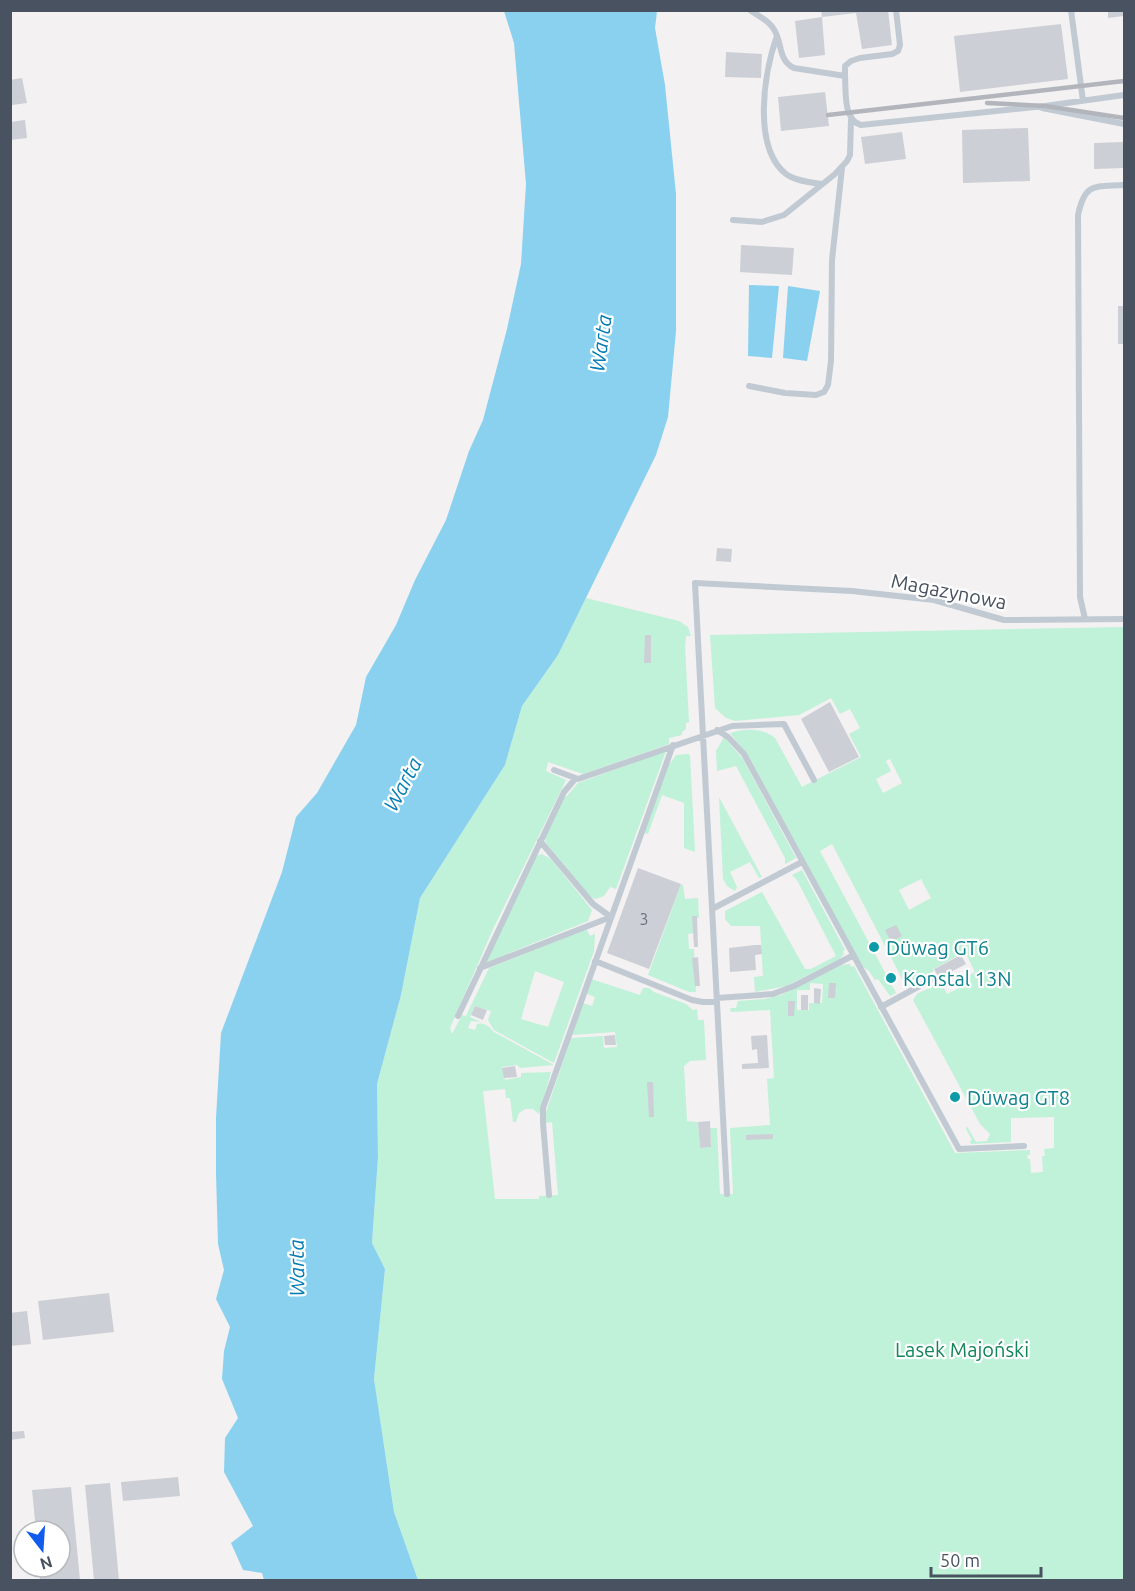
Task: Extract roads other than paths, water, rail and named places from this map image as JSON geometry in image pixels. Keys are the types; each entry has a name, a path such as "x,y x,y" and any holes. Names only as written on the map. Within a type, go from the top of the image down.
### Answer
{"lane":[{"path":"750,10 770,24 777,35 783,58 789,66 845,76"},
{"path":"733,220 762,222 784,215 842,168 850,155 851,120 845,66 851,61 898,51 900,45 896,10"},
{"path":"1071,10 1083,101"},
{"path":"777,35 771,52 765,92 765,120 769,148 778,166 788,176 821,184"},
{"path":"851,120 866,126 1035,107 1125,94"},
{"path":"1035,107 1125,124"},
{"path":"749,386 785,393 816,395 824,392 828,385 831,361 832,260 842,168"},
{"path":"1084,619 1080,597 1078,215 1082,197 1092,187 1125,185"},
{"name":"Magazynowa","path":"703,735 695,583 852,591 934,600 1004,620 1125,620"},
{"path":"458,1016 564,792 575,779 732,726 784,724 814,780"},
{"path":"717,730 728,737 744,754 959,1149 1024,1146"},
{"path":"703,735 727,1194"},
{"path":"549,1195 543,1108 673,745"},
{"path":"554,770 575,779"},
{"path":"540,841 593,904 611,917"},
{"path":"712,909 802,862"},
{"path":"480,969 611,917"},
{"path":"595,961 692,1000 703,1002 773,994 794,986 852,956"},
{"path":"881,1007 936,977"}],"water":[{"name":"Warta","path":"504,11 657,11 655,28 665,85 676,194 676,331 668,417 656,455 558,655 522,706 505,765 420,898 401,995 377,1084 378,1157 372,1243 385,1269 374,1379 394,1512 418,1580 264,1580 262,1573 243,1570 231,1543 253,1526 224,1472 225,1438 238,1418 222,1379 224,1351 230,1327 216,1299 224,1270 218,1244 216,1173 216,1118 221,1033 282,872 296,817 317,793 356,725 366,677 396,625 415,580 446,520 469,451 483,420 521,264 526,184 514,43"},
{"path":"749,285 779,286 772,358 748,356"},
{"path":"788,286 820,291 807,361 783,358"}],"railway":[{"path":"828,115 1124,81"},
{"path":"987,103 1045,106 1124,118"}],"place":[{"name":"Düwag GT6","path":"874,947"},
{"name":"Konstal 13N","path":"891,978"},
{"name":"Düwag GT8","path":"955,1097"}],"park label":[{"name":"Lasek Majoński","path":"962,1349"}]}
